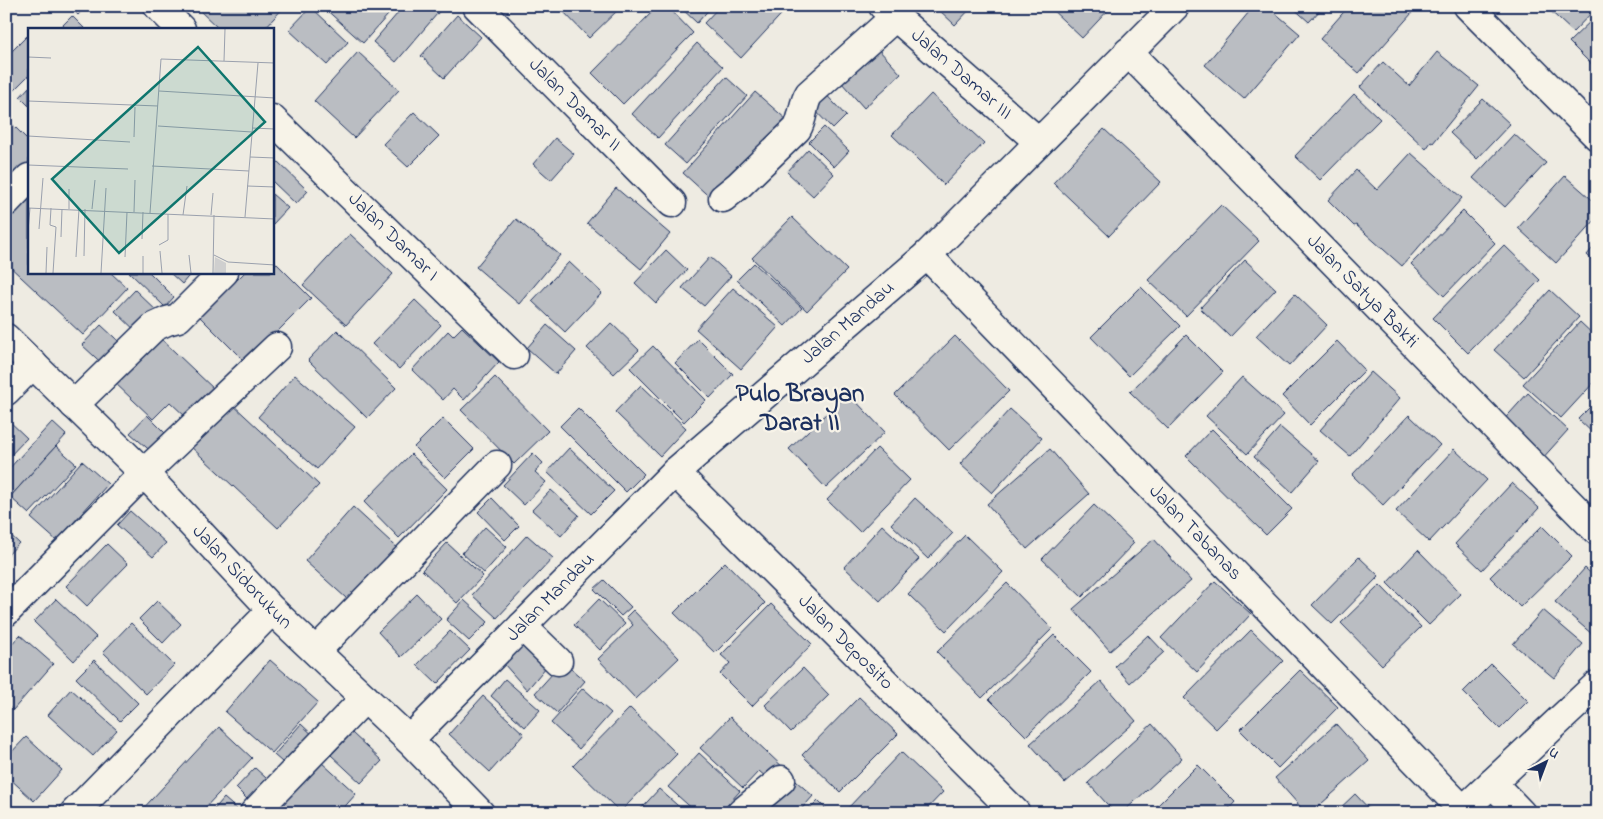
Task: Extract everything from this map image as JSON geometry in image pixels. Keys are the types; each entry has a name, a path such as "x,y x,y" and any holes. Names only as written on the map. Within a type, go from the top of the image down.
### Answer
{"street":[{"path":"158,6 179,28"},
{"name":"Jalan Damar II","path":"477,6 672,203"},
{"name":"Jalan Mandau","path":"409,740 675,472 927,256 1174,6"},
{"path":"1468,6 1597,136"},
{"path":"723,198 796,130 802,121 805,101 809,94 889,11"},
{"name":"Jalan Damar III","path":"889,11 1039,142"},
{"name":"Jalan Satya Bakti","path":"1128,52 1597,531"},
{"name":"Jalan Damar I","path":"274,121 514,356"},
{"path":"6,202 28,179"},
{"name":"Jalan Tabanas","path":"927,256 1461,811"},
{"path":"74,404 154,327 178,318 222,274"},
{"name":"Jalan Sidorukun","path":"6,338 144,474 272,610 409,740 480,813"},
{"path":"6,612 144,474 277,347"},
{"path":"6,391 33,364"},
{"path":"316,651 496,465"},
{"name":"Jalan Deposito","path":"675,472 1016,813"},
{"path":"74,813 272,610"},
{"path":"522,626 558,661"},
{"path":"1461,811 1597,685"},
{"path":"254,813 365,698"},
{"path":"741,813 781,780"},
{"path":"1492,783 1521,813"}],"building":[{"path":"69,6 86,6 78,15"},
{"path":"202,6 285,6 265,28 218,28 199,10"},
{"path":"322,6 396,6 363,43"},
{"path":"404,6 443,7 396,62 373,42"},
{"path":"558,6 622,6 589,38"},
{"path":"658,6 667,6 693,33 623,104 592,73"},
{"path":"679,6 712,6 697,23"},
{"path":"720,6 789,6 741,58 704,23"},
{"path":"938,6 973,6 955,25 937,8"},
{"path":"1048,6 1112,6 1082,38"},
{"path":"1254,6 1267,6 1300,34 1244,99 1205,65"},
{"path":"1291,6 1324,6 1309,22"},
{"path":"1349,6 1404,6 1412,13 1359,73 1320,39"},
{"path":"1545,6 1597,6 1597,7 1573,32"},
{"path":"311,7 348,42 327,65 289,30"},
{"path":"457,15 481,37 444,78 421,56"},
{"path":"1597,15 1597,70 1569,42"},
{"path":"72,16 84,28 60,28"},
{"path":"28,37 28,76 8,96 6,93 6,57"},
{"path":"697,43 723,67 658,138 632,114"},
{"path":"878,49 901,74 864,108 841,82"},
{"path":"358,52 399,90 354,138 314,101"},
{"path":"1437,52 1479,86 1426,149 1360,87 1383,62 1409,86"},
{"path":"726,77 747,96 686,164 665,145"},
{"path":"28,88 28,105 20,97"},
{"path":"821,89 846,116 833,129 807,102"},
{"path":"755,92 787,120 715,202 683,173"},
{"path":"931,94 984,143 944,185 892,135"},
{"path":"1354,94 1380,119 1320,180 1295,156"},
{"path":"1483,99 1510,124 1477,159 1450,133"},
{"path":"414,112 439,136 408,167 383,144"},
{"path":"6,118 28,140 28,163 13,178 6,171"},
{"path":"824,127 849,151 834,167 809,142"},
{"path":"1104,129 1161,182 1109,236 1053,183"},
{"path":"1514,134 1546,163 1505,207 1473,178"},
{"path":"555,138 574,154 551,180 533,164"},
{"path":"808,149 834,174 813,196 787,172"},
{"path":"1411,153 1462,198 1402,266 1356,225 1354,226 1328,200 1356,170 1377,190"},
{"path":"274,158 308,191 296,204 274,183"},
{"path":"1565,176 1597,204 1597,218 1556,263 1518,228"},
{"path":"616,188 670,234 641,269 587,223"},
{"path":"274,196 288,208 274,223"},
{"path":"28,199 28,274 112,274 127,288 83,335 6,263 6,222"},
{"path":"1221,205 1259,241 1186,316 1148,280"},
{"path":"1463,211 1495,243 1444,296 1411,264"},
{"path":"792,217 847,270 807,311 752,258"},
{"path":"516,219 560,255 519,304 476,267"},
{"path":"350,234 393,274 346,325 303,285"},
{"path":"1597,243 1597,264 1587,255"},
{"path":"1504,245 1540,280 1468,353 1433,318"},
{"path":"666,250 687,270 656,303 635,283"},
{"path":"710,257 731,276 704,306 682,288"},
{"path":"1245,260 1276,289 1230,337 1200,308"},
{"path":"274,261 311,298 246,363 200,317 243,274 274,274"},
{"path":"569,262 602,293 565,332 532,301"},
{"path":"754,263 802,308 785,326 737,280"},
{"path":"131,274 151,274 174,297 165,307"},
{"path":"171,274 190,274 182,284"},
{"path":"1141,287 1180,326 1129,376 1091,337"},
{"path":"733,288 778,327 741,369 696,329"},
{"path":"135,290 161,315 141,336 115,311"},
{"path":"1550,290 1579,317 1524,377 1494,350"},
{"path":"1295,294 1327,325 1289,366 1256,336"},
{"path":"415,300 441,325 399,369 372,344"},
{"path":"1580,322 1597,338 1597,379 1561,418 1523,384"},
{"path":"611,323 639,350 614,374 587,348"},
{"path":"101,325 128,350 108,369 82,345"},
{"path":"547,325 576,351 556,374 527,348"},
{"path":"462,327 499,362 464,400 453,389 443,400 412,370 448,331 453,336"},
{"path":"337,330 396,388 367,418 308,360"},
{"path":"157,335 215,390 188,419 170,402 153,419 113,381"},
{"path":"1186,335 1223,372 1168,429 1130,392"},
{"path":"955,336 1009,391 949,450 895,395"},
{"path":"698,339 733,374 710,398 675,363"},
{"path":"1337,341 1365,370 1310,425 1282,396"},
{"path":"653,346 706,400 684,422 630,368"},
{"path":"1371,372 1400,398 1350,456 1320,430"},
{"path":"295,375 355,427 317,469 258,417"},
{"path":"495,377 548,431 514,464 461,410"},
{"path":"1242,377 1284,415 1247,454 1206,416"},
{"path":"641,385 686,428 660,456 615,412"},
{"path":"848,393 885,432 826,488 789,449"},
{"path":"1528,393 1568,430 1541,460 1500,424"},
{"path":"1597,400 1597,437 1578,419"},
{"path":"230,402 319,485 278,528 189,445"},
{"path":"578,408 644,474 626,492 560,426"},
{"path":"1010,409 1042,438 992,493 960,464"},
{"path":"147,415 170,438 154,454 130,433"},
{"path":"1409,415 1440,445 1383,505 1352,475"},
{"path":"6,418 27,438 6,460"},
{"path":"443,418 474,449 445,478 414,447"},
{"path":"52,422 66,435 10,497 6,494 6,472"},
{"path":"1280,427 1319,461 1292,492 1254,457"},
{"path":"1212,429 1292,509 1266,535 1186,456"},
{"path":"56,446 76,464 29,514 10,497"},
{"path":"569,448 614,491 591,514 547,472"},
{"path":"877,448 910,480 860,532 827,500"},
{"path":"1050,449 1089,494 1027,549 987,504"},
{"path":"1454,449 1487,480 1429,542 1396,511"},
{"path":"533,453 543,463 535,472 546,482 524,505 503,485"},
{"path":"411,454 447,489 399,538 364,502"},
{"path":"82,461 108,484 57,541 31,518"},
{"path":"1512,483 1539,508 1482,570 1455,544"},
{"path":"551,490 579,515 561,536 532,510"},
{"path":"492,498 519,526 505,540 478,512"},
{"path":"915,498 953,533 928,559 891,524"},
{"path":"1094,505 1134,543 1082,597 1042,559"},
{"path":"353,507 404,554 356,607 305,561"},
{"path":"130,511 166,543 153,557 117,525"},
{"path":"882,525 919,559 880,601 844,567"},
{"path":"1542,526 1572,556 1520,607 1490,577"},
{"path":"485,527 507,547 484,573 462,553"},
{"path":"6,531 19,543 6,557"},
{"path":"527,535 553,558 497,618 472,595"},
{"path":"965,535 1003,572 946,631 908,594"},
{"path":"1154,539 1191,581 1110,651 1073,609"},
{"path":"447,543 483,576 457,603 422,570"},
{"path":"107,544 128,564 87,606 66,586"},
{"path":"1418,550 1461,594 1429,625 1387,583"},
{"path":"1359,557 1379,576 1332,624 1312,605"},
{"path":"725,562 765,603 715,653 674,613"},
{"path":"1585,568 1597,579 1597,631 1593,635 1555,602"},
{"path":"604,580 631,607 621,616 594,589"},
{"path":"1215,581 1251,614 1197,672 1161,638"},
{"path":"1007,583 1052,629 982,698 937,652"},
{"path":"1380,585 1421,627 1382,665 1341,623"},
{"path":"417,594 441,619 401,657 378,632"},
{"path":"56,599 96,637 74,661 34,622"},
{"path":"599,599 625,624 600,650 574,625"},
{"path":"464,600 488,622 469,641 446,620"},
{"path":"157,601 181,624 163,643 139,619"},
{"path":"771,604 812,644 752,706 720,674 730,663 721,655"},
{"path":"633,610 679,658 636,699 598,659 633,625 626,617"},
{"path":"1543,610 1583,644 1554,678 1513,644"},
{"path":"131,623 174,665 146,694 103,652"},
{"path":"1251,630 1283,661 1216,729 1184,698"},
{"path":"450,631 470,650 437,684 417,665"},
{"path":"20,635 53,664 13,710 6,704 6,650"},
{"path":"1054,635 1091,672 1026,736 989,699"},
{"path":"1148,635 1164,652 1130,683 1115,666"},
{"path":"521,643 546,667 527,690 504,664"},
{"path":"94,660 138,703 120,721 76,678"},
{"path":"270,660 318,702 272,753 225,712"},
{"path":"563,662 585,681 557,713 535,693"},
{"path":"1491,664 1528,701 1500,729 1463,692"},
{"path":"803,668 829,695 791,732 765,705"},
{"path":"1300,670 1338,707 1278,768 1240,730"},
{"path":"505,679 540,710 525,727 491,696"},
{"path":"1101,681 1136,721 1065,783 1030,744"},
{"path":"583,688 611,713 579,749 551,723"},
{"path":"71,689 117,730 93,756 48,715"},
{"path":"483,696 524,734 490,772 449,734"},
{"path":"859,697 898,734 840,792 802,755"},
{"path":"630,708 677,754 620,812 573,766"},
{"path":"730,717 787,771 774,784 759,771 743,788 700,748"},
{"path":"301,724 317,739 290,769 274,755"},
{"path":"1152,724 1182,758 1122,813 1115,813 1088,783"},
{"path":"1336,724 1369,761 1311,813 1306,813 1275,778"},
{"path":"219,727 252,758 200,813 139,813"},
{"path":"352,733 382,761 361,783 331,755"},
{"path":"26,737 62,770 34,801 6,775 6,758"},
{"path":"901,752 943,792 923,813 851,813 847,809"},
{"path":"699,753 740,791 720,813 697,813 668,787"},
{"path":"321,762 356,794 339,813 275,813"},
{"path":"1198,765 1235,802 1225,813 1150,813"},
{"path":"255,768 276,787 256,808 236,788"},
{"path":"788,774 813,796 798,813 753,813"},
{"path":"659,789 686,813 637,813"},
{"path":"1355,794 1373,813 1335,813"},
{"path":"224,798 240,812 240,813 211,813"},
{"path":"818,801 830,813 806,813"}],"district":[{"name":"Pulo Brayan Darat II","path":"800,410"}]}
